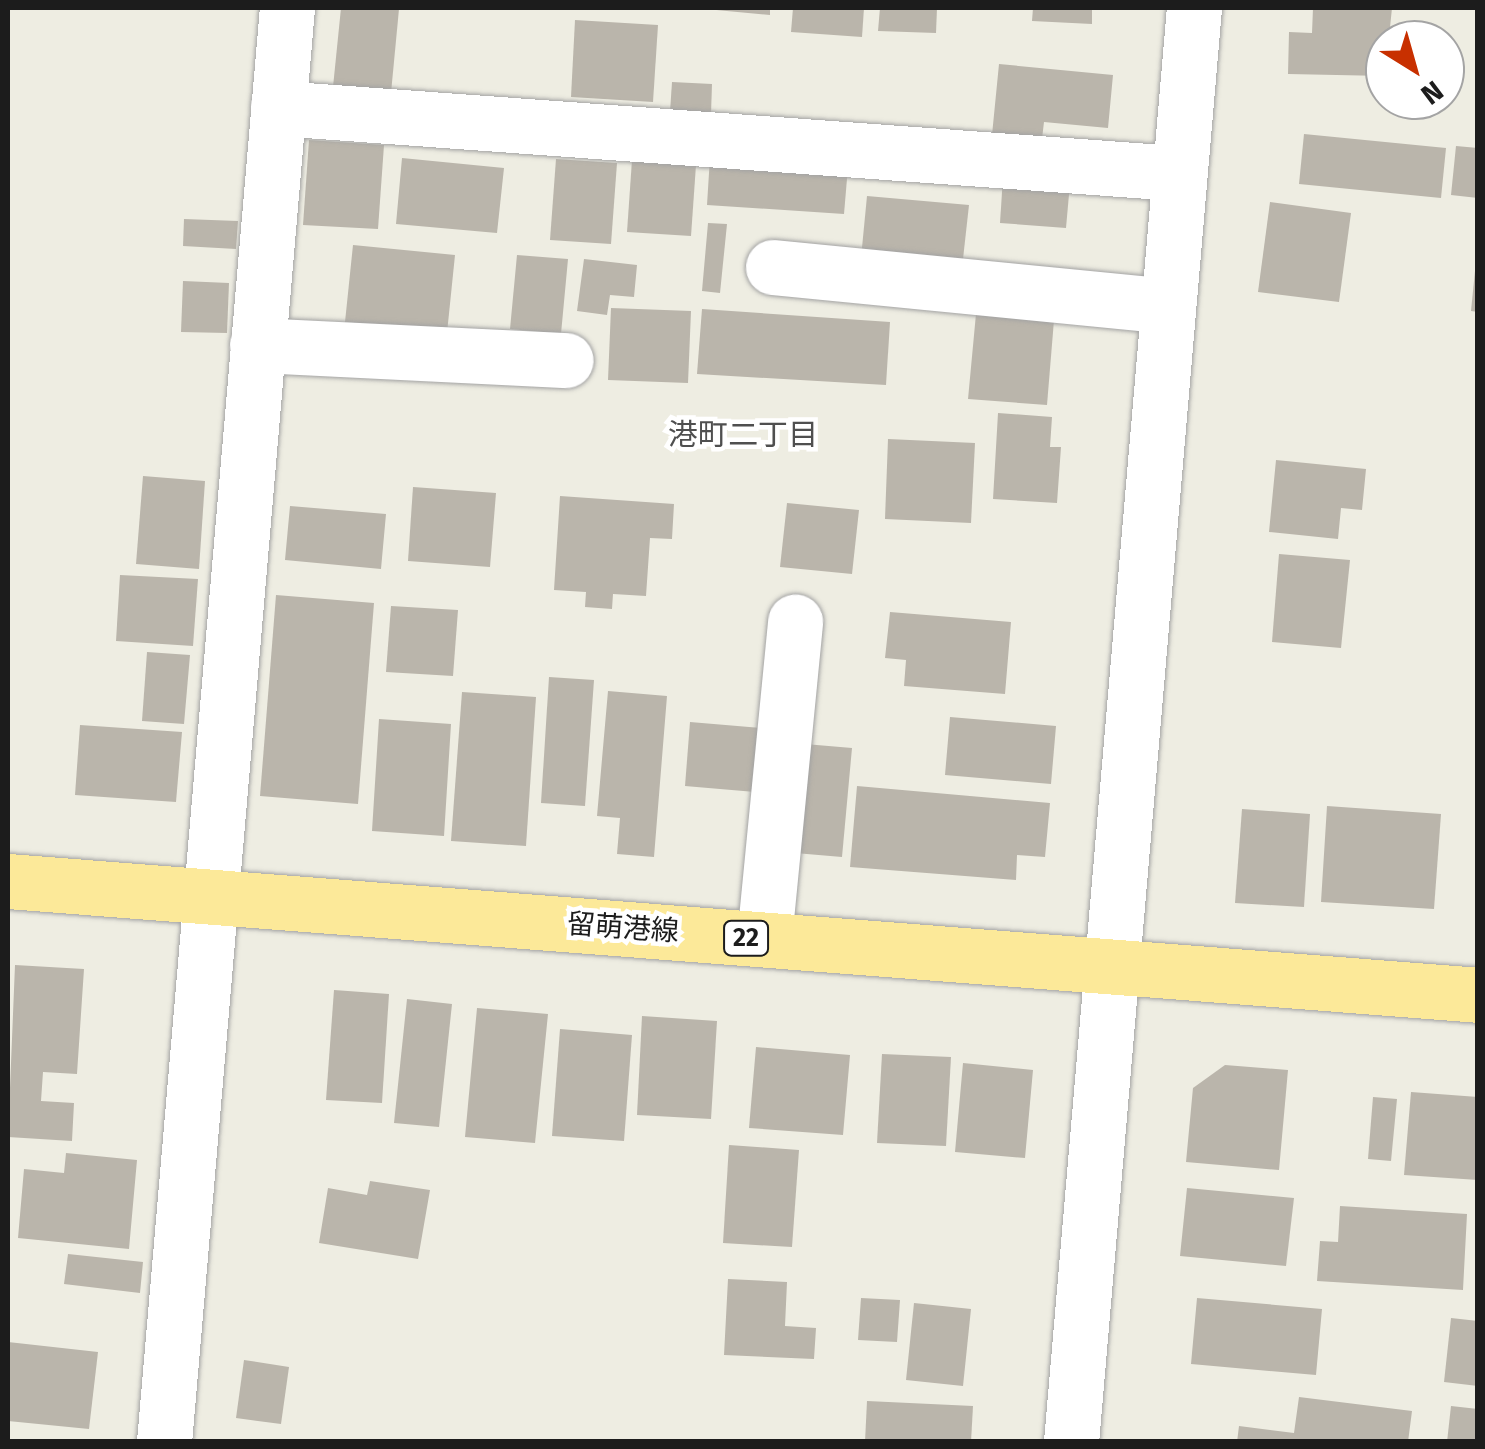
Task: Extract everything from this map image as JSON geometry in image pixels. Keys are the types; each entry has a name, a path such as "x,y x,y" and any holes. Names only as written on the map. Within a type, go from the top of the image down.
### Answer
{"main road":[{"name":"留萌港線","path":"10,882 1112,963 1478,995"}],"street":[{"path":"164,1442 287,8"},
{"path":"1071,1442 1164,305 1194,8"},
{"path":"278,108 1177,173"},
{"path":"773,267 1164,305"},
{"path":"258,346 566,360"},
{"path":"764,939 795,622"}],"building":[{"path":"341,8 399,9 391,93 333,87"},
{"path":"695,8 770,8 770,15"},
{"path":"793,8 864,8 862,37 791,32"},
{"path":"880,8 937,8 936,33 878,31"},
{"path":"1033,8 1092,8 1092,24 1032,21"},
{"path":"1313,8 1392,8 1391,20 1365,20 1365,76 1288,74 1289,32 1312,33"},
{"path":"575,20 658,25 653,102 571,97"},
{"path":"999,64 1113,75 1108,128 1044,122 1042,139 992,135"},
{"path":"672,82 712,84 711,114 670,112"},
{"path":"1304,134 1446,148 1441,198 1299,184"},
{"path":"309,140 384,145 378,229 303,225"},
{"path":"1456,146 1478,148 1478,198 1451,195"},
{"path":"710,157 848,167 844,214 707,205"},
{"path":"402,158 504,168 497,233 396,224"},
{"path":"556,159 617,163 611,244 550,240"},
{"path":"632,160 696,165 691,236 627,232"},
{"path":"1003,177 1070,183 1066,228 1000,223"},
{"path":"867,196 969,205 962,268 861,258"},
{"path":"1270,202 1351,213 1339,302 1258,292"},
{"path":"184,219 238,221 236,249 183,246"},
{"path":"708,223 727,224 720,293 702,291"},
{"path":"353,245 455,255 447,333 345,322"},
{"path":"517,255 568,259 561,334 510,329"},
{"path":"584,259 637,265 634,297 610,295 607,315 577,311"},
{"path":"1478,271 1478,312 1471,311"},
{"path":"183,281 229,283 227,333 181,332"},
{"path":"611,308 691,311 688,383 608,380"},
{"path":"702,309 890,322 886,385 697,374"},
{"path":"976,314 1054,320 1047,405 968,399"},
{"path":"998,413 1052,417 1050,447 1061,447 1057,503 993,499"},
{"path":"888,439 975,443 971,523 885,519"},
{"path":"1276,460 1366,469 1362,510 1341,508 1338,539 1269,532"},
{"path":"143,476 205,481 199,569 136,564"},
{"path":"413,487 496,493 490,567 408,561"},
{"path":"560,496 674,504 672,539 650,538 646,596 613,594 612,609 585,607 586,592 554,590"},
{"path":"787,503 859,510 852,574 780,567"},
{"path":"290,506 386,514 381,569 285,560"},
{"path":"1279,554 1350,560 1341,648 1272,642"},
{"path":"120,575 198,579 193,646 116,641"},
{"path":"276,595 374,603 358,804 260,796"},
{"path":"391,606 458,610 453,676 386,672"},
{"path":"890,612 1011,622 1005,694 904,686 906,660 885,658"},
{"path":"147,652 190,655 184,724 142,721"},
{"path":"549,677 594,680 585,806 541,803"},
{"path":"608,691 667,696 654,857 617,854 620,818 597,816"},
{"path":"462,692 536,697 526,846 451,841"},
{"path":"950,717 1056,726 1051,784 945,775"},
{"path":"379,719 451,724 444,836 372,831"},
{"path":"690,722 761,728 755,792 685,786"},
{"path":"80,725 182,732 176,802 75,795"},
{"path":"805,744 852,748 842,857 795,853"},
{"path":"857,786 1050,803 1045,857 1017,855 1016,880 850,867"},
{"path":"1327,806 1441,814 1434,909 1321,902"},
{"path":"1242,809 1310,814 1304,907 1235,903"},
{"path":"15,965 84,969 77,1074 43,1072 41,1101 74,1103 72,1141 8,1137"},
{"path":"334,990 389,994 382,1103 326,1100"},
{"path":"407,999 452,1004 439,1127 394,1123"},
{"path":"477,1008 548,1014 535,1143 465,1137"},
{"path":"642,1016 717,1021 711,1119 637,1115"},
{"path":"560,1029 632,1035 624,1141 552,1136"},
{"path":"756,1047 850,1055 843,1135 749,1128"},
{"path":"882,1054 951,1057 946,1146 877,1143"},
{"path":"963,1063 1033,1070 1025,1158 955,1152"},
{"path":"1225,1065 1288,1070 1279,1170 1186,1162 1193,1088"},
{"path":"1411,1092 1478,1097 1478,1180 1404,1175"},
{"path":"1373,1097 1397,1099 1391,1161 1368,1159"},
{"path":"729,1145 799,1150 792,1247 723,1243"},
{"path":"66,1153 137,1160 129,1249 18,1238 24,1169 64,1173"},
{"path":"370,1181 430,1190 418,1259 319,1243 328,1188 367,1195"},
{"path":"1187,1188 1294,1198 1286,1266 1180,1256"},
{"path":"1340,1206 1467,1214 1463,1290 1317,1281 1320,1241 1338,1242"},
{"path":"68,1254 143,1262 140,1293 64,1284"},
{"path":"728,1279 787,1282 785,1326 816,1328 814,1359 724,1355"},
{"path":"861,1298 900,1300 897,1342 858,1340"},
{"path":"1197,1298 1322,1309 1316,1375 1191,1364"},
{"path":"914,1303 971,1309 963,1386 906,1380"},
{"path":"1451,1318 1478,1321 1478,1386 1444,1382"},
{"path":"8,1342 98,1352 89,1429 8,1421"},
{"path":"244,1360 289,1367 281,1424 236,1418"},
{"path":"1299,1397 1412,1411 1408,1442 1237,1442 1239,1426 1294,1433"},
{"path":"867,1401 973,1406 971,1442 865,1442"},
{"path":"1451,1406 1478,1409 1478,1442 1447,1442"}],"district":[{"name":"港町二丁目","path":"743,435"}]}
